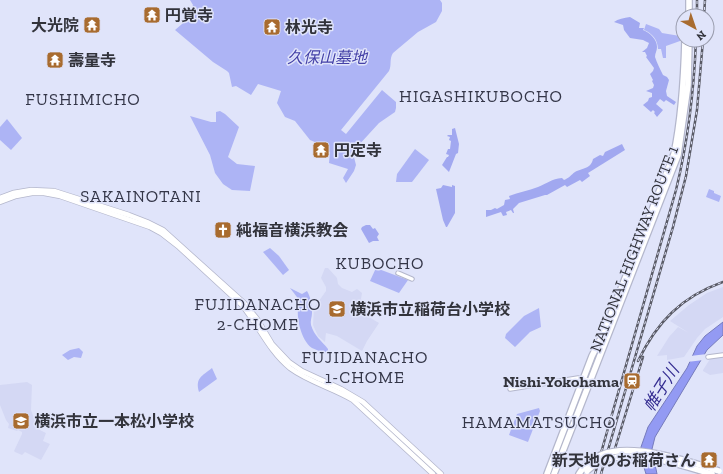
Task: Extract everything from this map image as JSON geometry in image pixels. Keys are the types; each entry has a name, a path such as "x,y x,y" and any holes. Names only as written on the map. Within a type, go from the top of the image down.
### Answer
{"highway":[{"name":"NATIONAL HIGHWAY ROUTE 1","path":"547,474 583,378 604,332 674,154 684,79 685,48"},
{"name":"NATIONAL HIGHWAY ROUTE 1","path":"554,474 678,155 688,85 689,48"},
{"path":"585,471 595,458 618,451 660,454 721,471"},
{"path":"579,474 597,463 611,457 626,456 659,460 712,474"}],"main road":[{"path":"0,198 13,193 30,190 38,189 54,191 129,215 163,230 244,302 257,319 272,344 289,362 302,371 341,389 363,402 441,474"},
{"path":"0,202 16,196 32,193 44,193 60,196 143,224 161,233 179,247 242,305 267,344 290,368 309,379 336,390 353,400 433,474"}],"street":[{"path":"398,273 412,279"},
{"path":"708,357 723,355"},
{"path":"510,389 583,378 590,381"}],"shaded area":[{"path":"630,17 640,23 639,28 644,28 643,30 651,35 656,41 657,47 655,57 663,75 669,80 666,91 667,96 676,102 674,105 666,100 664,102 660,99 656,104 663,110 657,117 653,110 651,112 643,105 649,98 652,97 652,93 646,91 653,88 654,85 650,74 654,68 646,57 645,52 642,52 647,48 649,43 643,40 630,38 624,30 623,25 614,22 619,19"},
{"path":"455,128 459,144 458,153 456,154 449,172 442,165 449,155 446,154 448,149 450,149 451,141 449,140 450,137 447,136 452,135 452,129"},
{"path":"622,144 625,150 588,173 590,176 582,182 580,180 567,187 565,185 547,195 519,203 513,209 514,213 511,210 506,212 507,215 503,216 501,212 486,217 486,210 497,209 504,205 505,200 510,199 509,196 555,179 562,178 564,180 575,172 590,165 593,159 600,155 603,156 605,152"},
{"path":"443,185 452,187 452,185 455,186 455,213 447,227 443,220 436,189 441,188"},
{"path":"366,225 370,225 373,229 375,228 379,234 377,237 379,241 369,243 361,229"},
{"name":"横浜市立稲荷台小学校","path":"325,268 328,268 337,278 338,284 342,288 352,292 357,289 362,293 361,299 364,303 359,310 360,313 379,323 362,351 337,336 326,333 325,342 318,336 313,325 314,308 326,291 326,287 321,278"},
{"path":"723,287 723,317 705,329 684,357 667,360 667,355 657,356 669,337 678,327 689,333 670,321 689,305 707,293"},
{"path":"723,322 723,335 707,350 655,437 652,449 657,474 646,474 642,461 641,447 648,427 687,368 697,346 705,336"},
{"path":"723,357 723,373 710,375 703,371 710,359"},
{"name":"横浜市立一本松小学校","path":"27,382 32,385 31,410 35,421 38,423 36,428 46,433 43,441 50,444 41,460 25,452 22,455 14,451 22,432 8,428 9,424 0,405 0,385"}],"green space":[{"name":"久保山墓地","path":"190,0 440,0 442,3 442,11 436,22 418,32 393,53 389,71 341,130 346,134 382,90 396,102 395,112 379,123 357,147 354,157 356,165 346,183 343,178 348,169 329,163 330,152 324,150 322,145 310,140 295,121 285,117 277,103 281,91 258,84 251,95 236,86 232,87 229,73 227,71 213,62 175,30 182,24 193,5"},
{"path":"646,24 659,29 662,33 675,35 675,43 666,46 666,58 663,58 661,49 658,49 654,37 644,30"},
{"path":"220,111 239,127 228,157 237,164 255,166 250,191 232,190 223,184 215,173 210,155 190,116 216,122 216,112"},
{"path":"7,119 22,138 11,150 0,140 0,127"},
{"path":"415,149 429,160 412,182 396,182 397,174"},
{"path":"709,189 721,196 719,202 706,197"},
{"path":"270,248 279,256 289,270 283,275 263,252"},
{"path":"376,268 408,280 399,293 370,281"},
{"path":"290,288 302,294 307,291 311,304 312,329 328,351 324,353 312,348 308,344 302,333 298,319 298,306 300,301"},
{"path":"539,308 541,327 530,332 515,347 505,338 506,334 524,316"},
{"path":"79,348 83,352 81,358 74,357 68,360 62,355 70,350"},
{"path":"212,368 217,379 199,392 198,383 200,378"},
{"path":"539,408 540,411 528,442 509,435 517,414"}],"pier":[{"path":"707,354 704,360 687,362 690,356"}],"railway":[{"path":"697,0 697,8"},
{"path":"704,8 705,0"},
{"path":"595,474 676,190 690,116 696,48"},
{"path":"601,474 673,227 686,176 697,110 702,48"},
{"path":"638,361 653,334 672,312 695,295 723,282"},
{"path":"613,455 643,357"}],"place":[{"name":"円覚寺","path":"152,15"},
{"name":"大光院","path":"92,25"},
{"name":"林光寺","path":"272,27"},
{"name":"壽量寺","path":"55,60"},
{"name":"円定寺","path":"321,150"},
{"name":"純福音横浜教会","path":"223,230"},
{"name":"横浜市立稲荷台小学校","path":"337,309"},
{"name":"Nishi-Yokohama","path":"632,381"},
{"name":"横浜市立一本松小学校","path":"21,421"},
{"name":"新天地のお稲荷さん","path":"709,460"}],"district":[{"name":"HIGASHIKUBOCHO","path":"481,96"},
{"name":"FUSHIMICHO","path":"83,99"},
{"name":"SAKAINOTANI","path":"141,196"},
{"name":"KUBOCHO","path":"380,263"},
{"name":"FUJIDANACHO 2-CHOME","path":"258,314"},
{"name":"FUJIDANACHO 1-CHOME","path":"365,367"},
{"name":"HAMAMATSUCHO","path":"539,422"}],"water label":[{"name":"帷子川","path":"661,388"}]}
